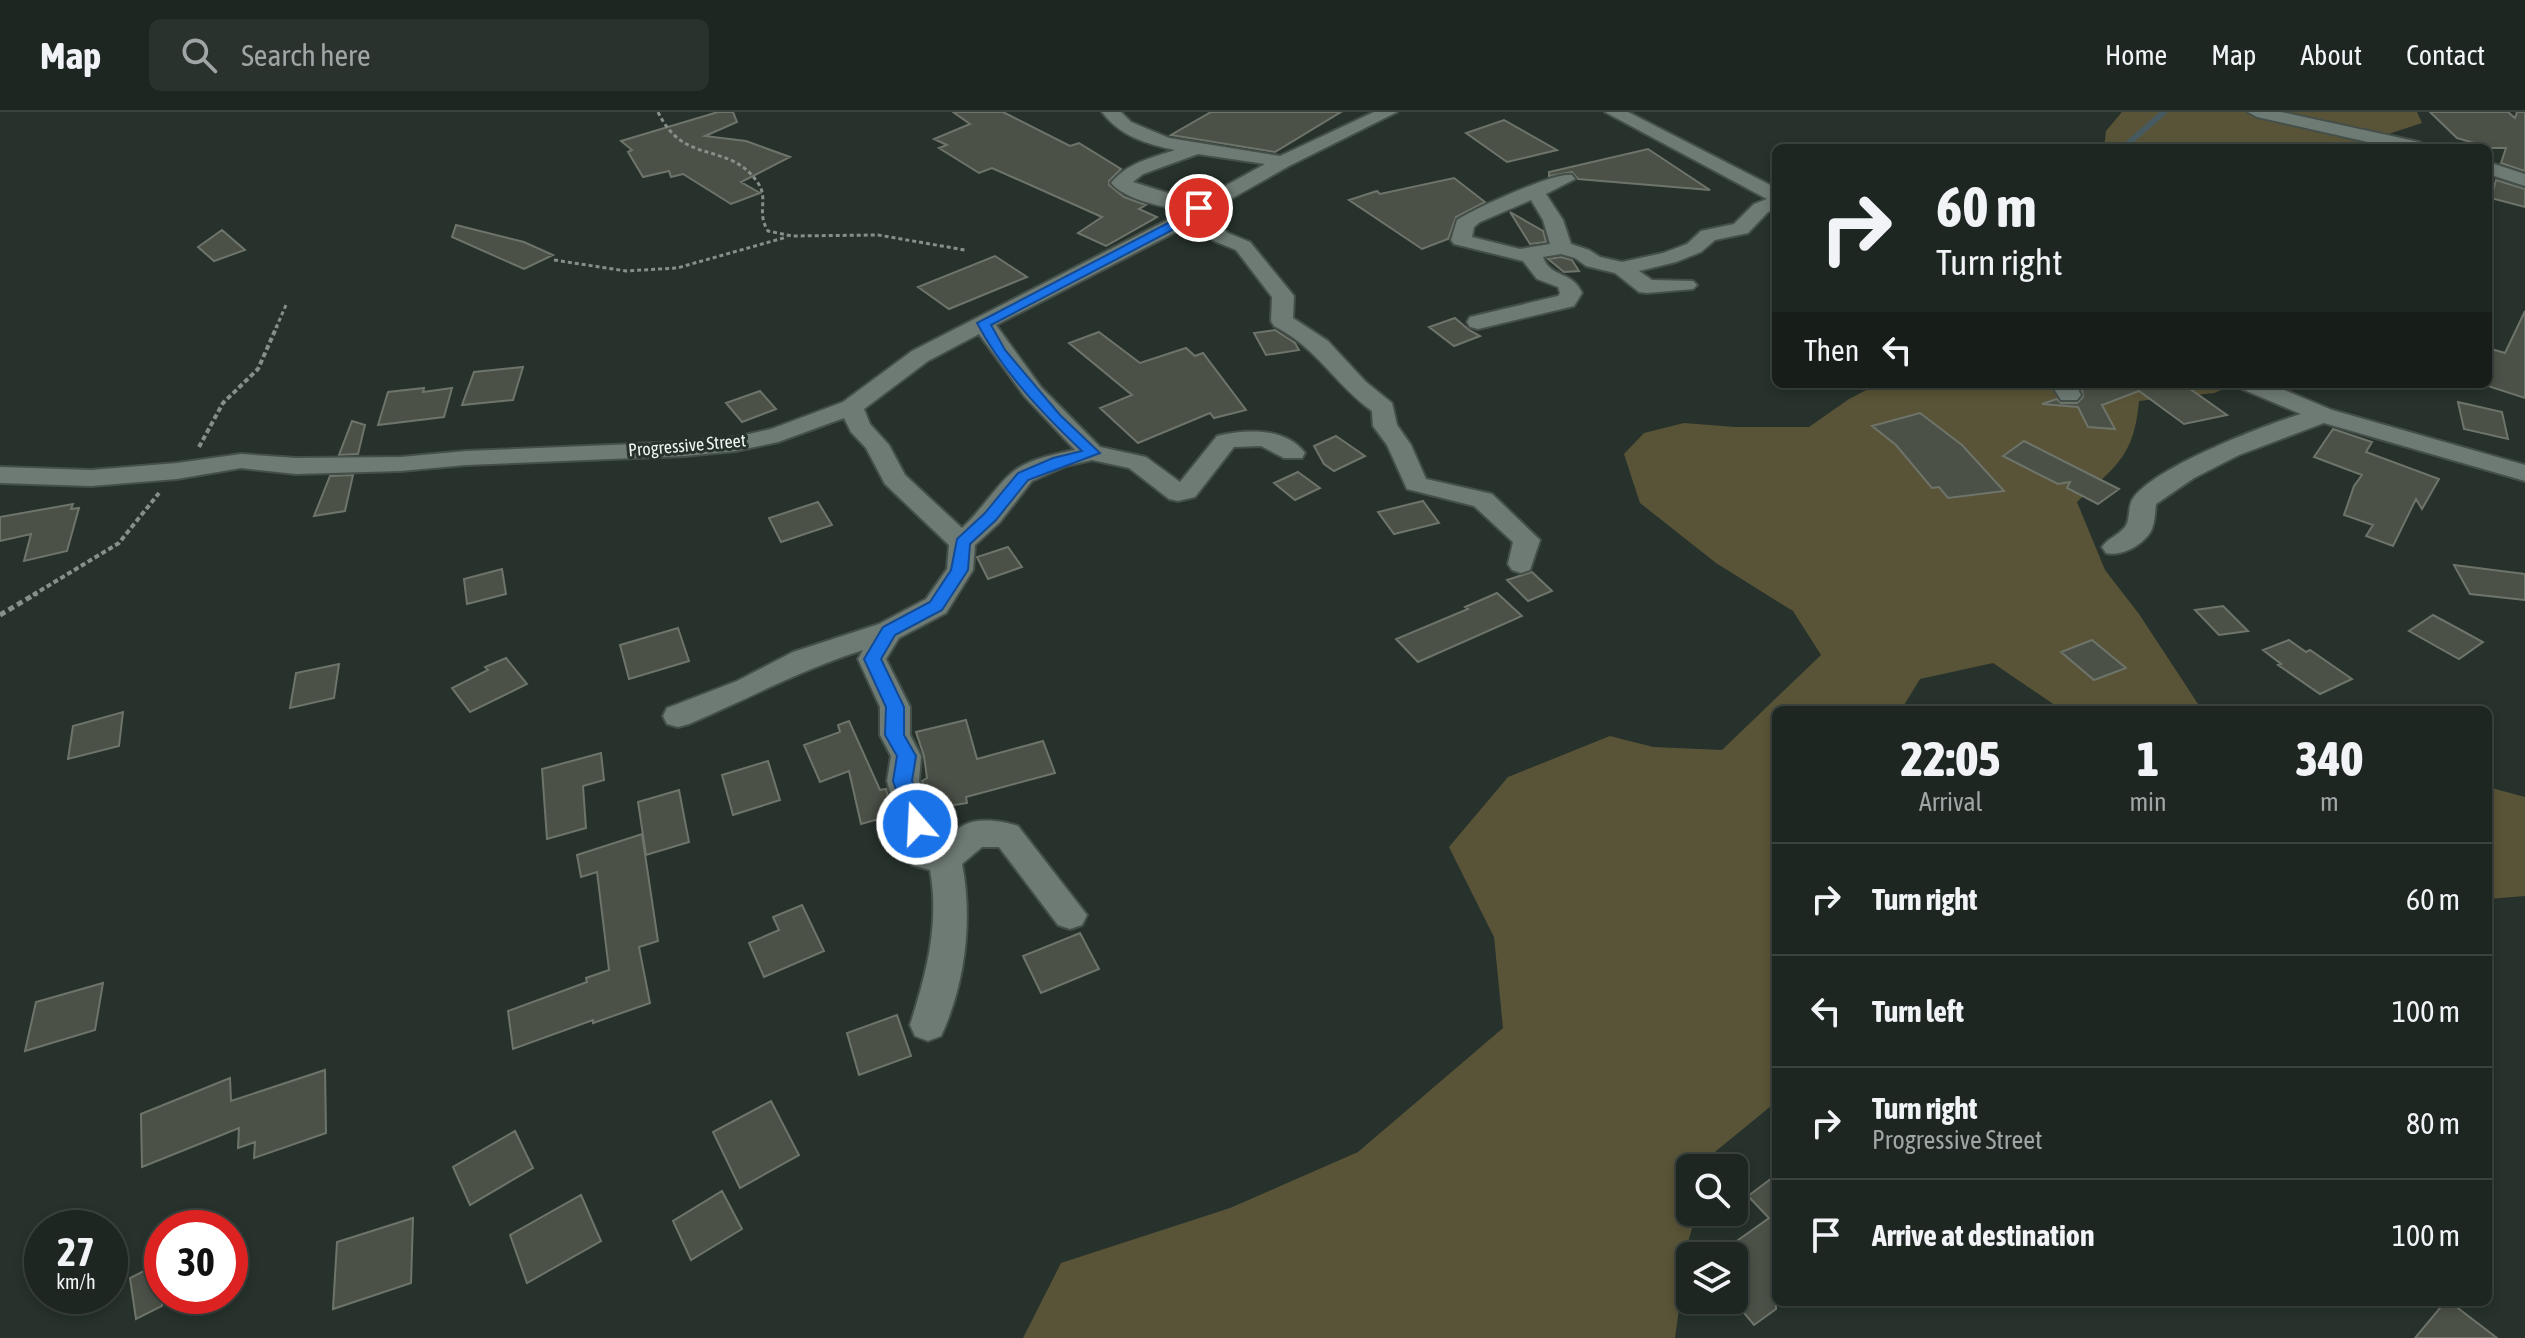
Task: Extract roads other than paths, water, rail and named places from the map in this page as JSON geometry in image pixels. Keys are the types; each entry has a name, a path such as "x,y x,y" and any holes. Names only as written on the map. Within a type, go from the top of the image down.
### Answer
{"street":[{"path":"1111,112 1119,125 1148,139 1282,162"},
{"name":"Progressive Street","path":"0,475 91,478 241,461 296,466 386,465 508,456 684,449 736,444 778,435 851,407 920,356 1197,211 1282,162 1388,112"},
{"path":"1614,112 1772,194"},
{"path":"2257,112 2401,144"},
{"path":"1198,148 1136,170 1121,183 1128,189 1197,211 1221,237 1243,246 1283,296 1282,321 1305,333 1326,350 1362,394 1384,408 1385,426 1397,437 1401,457 1416,484 1483,500 1527,540 1521,564"},
{"path":"2492,169 2525,180"},
{"path":"1565,179 1534,190 1464,224 1461,240 1532,255 1562,248 1582,254 1593,262 1622,268 1669,258 1694,248 1708,235 1741,229 1761,208 1772,204"},
{"path":"1534,190 1553,220 1562,248"},
{"path":"1478,322 1566,301 1571,293 1567,283 1542,275 1532,255"},
{"path":"1622,268 1647,287 1686,285"},
{"path":"984,323 999,352 1055,418 1092,453"},
{"path":"2260,388 2324,415 2525,473"},
{"path":"851,407 859,427 877,445 894,479 962,543"},
{"path":"2115,547 2139,529 2144,501 2165,485 2247,443 2324,415"},
{"path":"678,716 747,688 803,659 889,631 936,606 960,570 962,543 991,516 1023,476 1058,461 1092,453 1137,462 1178,493 1186,491 1226,441 1254,436 1279,444 1293,453"},
{"path":"889,631 872,659 895,707 895,735 906,756 903,781 924,856 945,860"},
{"path":"945,860 975,834 1007,835 1029,858 1049,891 1070,915"},
{"path":"928,1025 943,975 950,918 952,891 945,860"}],"waterway":[{"path":"2128,144 2164,112"}]}
